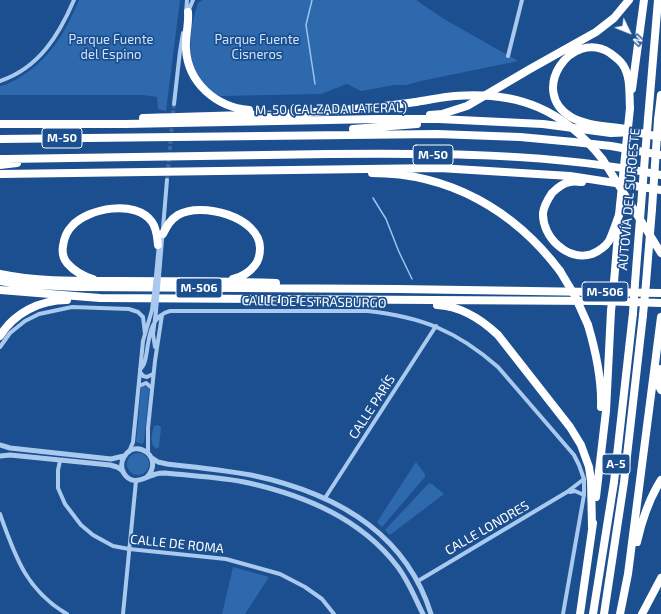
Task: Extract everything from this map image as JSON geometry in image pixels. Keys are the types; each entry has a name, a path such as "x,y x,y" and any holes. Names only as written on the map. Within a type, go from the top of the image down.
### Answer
{"highway":[{"path":"378,119 442,114 468,106 596,32 614,18 629,0"},
{"path":"580,614 606,411 611,311 619,215 630,108 644,0"},
{"name":"AUTOVÍA DEL SUROESTE","path":"593,614 614,482 632,313 658,0"},
{"path":"187,16 186,50 192,73 199,85 207,93 226,106 256,111 350,107 367,108"},
{"path":"630,108 628,77 623,65 614,56 606,51 596,48 584,49 572,53 562,62 557,70 552,85 554,98 561,109 570,117 583,122 635,132"},
{"path":"21,124 367,108 454,96 487,95 514,98 551,112 584,137 604,160 661,254"},
{"name":"AUTOVÍA DEL SUROESTE","path":"604,614 615,550 625,475 643,315 661,95"},
{"name":"M-50 (CALZADA LATERAL)","path":"0,124 126,124 378,119 465,120 543,124 611,133 635,132 661,136"},
{"name":"M-50","path":"303,135 332,130 465,120"},
{"path":"611,133 661,140"},
{"name":"M-50","path":"0,139 437,134 520,137 610,146 661,155"},
{"name":"M-50","path":"0,159 381,154 517,156 599,165 661,175"},
{"path":"0,165 59,158"},
{"path":"0,174 439,168 554,175 606,181 661,190"},
{"path":"249,170 276,173 378,174 410,177 436,182 464,192 490,205 512,220 531,236 547,253 575,296 588,325 595,347 599,370 602,446"},
{"path":"606,181 569,182 555,190 546,202 543,213 546,228 554,241 563,250 570,254 587,255 600,251 609,241 619,215"},
{"path":"101,281 86,277 75,271 66,261 62,251 64,238 72,226 86,216 102,210 121,208 138,211 149,218 153,223 157,234 158,245"},
{"path":"163,234 170,221 179,214 191,211 218,211 247,224 256,233 260,243 258,262 250,271 240,277 218,281"},
{"path":"0,274 14,277 78,281 218,281 398,289"},
{"name":"M-506","path":"0,281 18,284 69,286 661,293"},
{"name":"M-506","path":"0,290 100,298 600,301 661,303"},
{"path":"0,336 22,313 36,306 59,300 86,300 100,298"},
{"path":"355,300 379,303 440,305 454,307 479,319 494,331 561,416 581,445 589,467 591,481 592,527"},
{"path":"628,574 661,317"},
{"path":"657,357 661,390"},
{"path":"620,614 628,574 643,518 654,490 661,480"},
{"path":"642,614 661,578"}],"street":[{"path":"0,81 25,68 44,52 64,22 74,0"},
{"path":"187,0 187,16"},
{"path":"174,104 180,51 187,16 193,0"},
{"path":"508,56 522,0"},
{"path":"157,276 163,234 167,180"},
{"path":"155,361 154,311 158,245 164,218"},
{"path":"0,346 10,333 24,321 39,314 72,307 129,309 138,312 143,318 145,334"},
{"name":"CALLE DE ESTRASBURGO","path":"162,315 168,311 182,310 368,311 399,315 436,326 469,344 498,367 574,455 580,465 584,478 584,495 563,614"},
{"path":"129,452 133,442 145,334 154,311"},
{"path":"140,370 145,363 149,335 154,324 162,315"},
{"path":"147,477 153,468 147,437 153,374 162,315"},
{"name":"CALLE PARÍS","path":"325,498 436,326"},
{"path":"140,370 143,376 147,377 153,374"},
{"path":"139,386 146,383 152,388"},
{"path":"0,445 10,448 111,458 124,456 129,452 141,449 158,462 236,473 266,479 292,486 325,498 349,511 379,533 405,562 418,581 431,614"},
{"path":"0,456 10,455 110,465 117,467 130,479 136,481 144,480 147,477 157,473 165,473 249,483 310,502 332,511 353,524 373,540 398,567 423,614"},
{"path":"123,471 122,461 124,456"},
{"name":"CALLE DE ROMA","path":"60,460 58,470 58,488 65,504 81,525 93,535 113,546 226,559 280,574 305,587 322,599 334,614"},
{"name":"CALLE LONDRES","path":"418,581 567,492 584,478"},
{"path":"123,614 136,481"},
{"path":"567,492 574,491 584,495"},
{"path":"0,514 15,556 31,583 48,601 67,614"}],"green space":[{"name":"Parque Fuente del Espino","path":"79,0 180,0 166,111 158,109 157,97 142,95 0,95 0,86 17,79 28,72 47,55 62,35"},
{"name":"Parque Fuente Cisneros","path":"203,0 416,0 444,19 518,61 406,85 395,85 361,91 347,84 321,94 221,96 211,91 199,77 191,57 190,46 192,24 198,3"},
{"path":"143,386 148,387 149,390 144,442 142,444 136,442 141,388"},
{"path":"157,425 161,428 159,447 156,449 152,444 152,432 154,426"},
{"path":"138,453 146,456 149,464 146,472 138,475 130,472 127,464 130,456"},
{"path":"416,462 425,474 425,477 382,527 377,522"},
{"path":"429,483 444,494 390,535 385,530"},
{"path":"233,567 269,577 245,614 222,614"}],"waterway":[{"path":"312,0 306,25 315,84"},
{"path":"373,198 386,219 412,279"}],"tunnel":[{"path":"167,180 174,104"}]}
